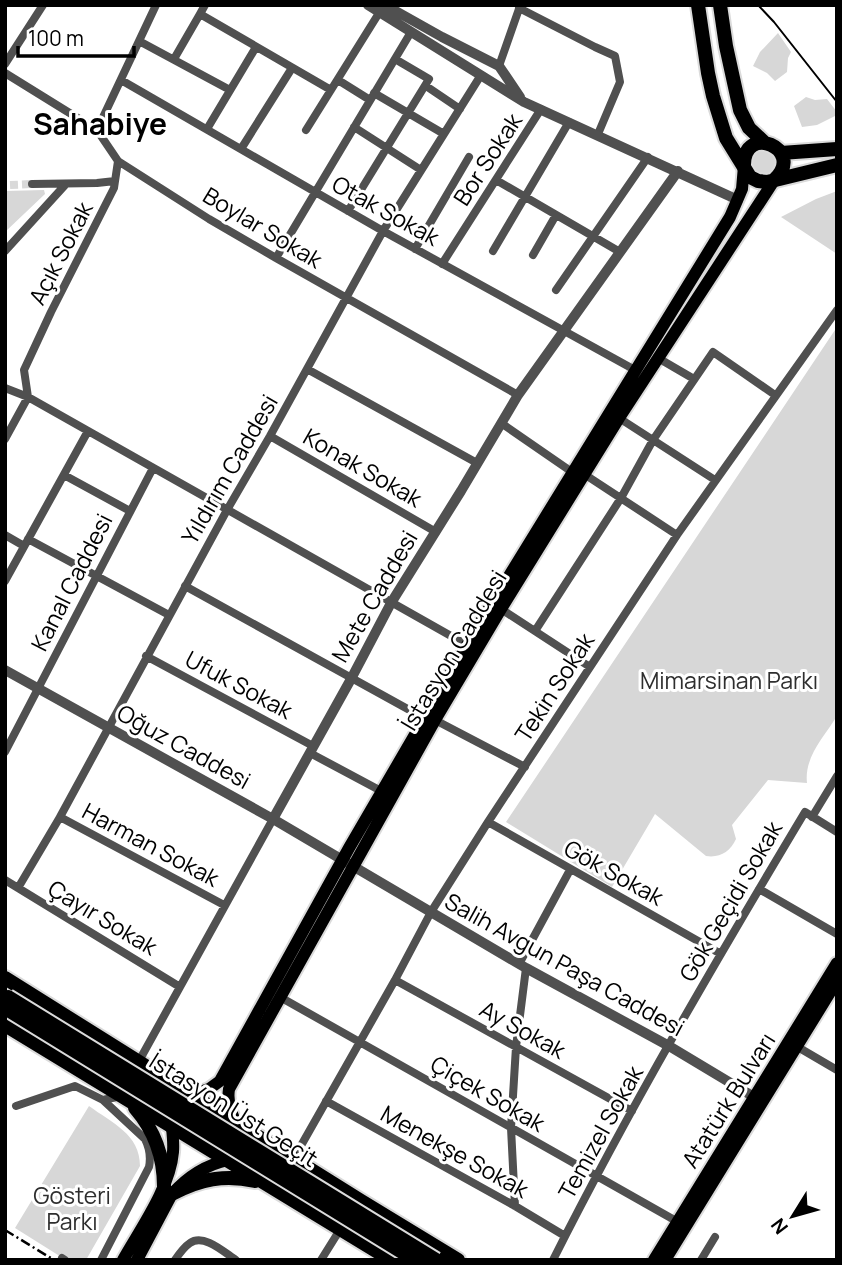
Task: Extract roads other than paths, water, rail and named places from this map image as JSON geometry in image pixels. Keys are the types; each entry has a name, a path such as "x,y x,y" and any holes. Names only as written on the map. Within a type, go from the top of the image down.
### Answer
{"highway":[{"path":"698,5 713,96 726,138 750,177 767,182 837,165"},
{"path":"720,5 740,110 749,128 781,153 783,165 775,179"},
{"path":"744,166 744,157 749,149 765,142"},
{"path":"781,153 837,149"},
{"path":"5,978 458,1260"},
{"name":"İstasyon Üst Geçit","path":"6,1000 415,1260"},
{"name":"İstasyon Üst Geçit","path":"6,1000 436,1260"},
{"path":"5,1025 391,1260"},
{"path":"121,1096 136,1109 153,1134 168,1190 224,1177 245,1179 276,1189"}],"main road":[{"name":"İstasyon Caddesi","path":"228,1160 240,1140 229,1103 229,1089 281,997 383,792 501,609 635,370 730,217 742,189 744,166"},
{"name":"İstasyon Caddesi","path":"172,1128 171,1119 175,1106 183,1098 209,1089 220,1081 348,864 467,645 578,473 619,418 775,179"},
{"name":"Atatürk Bulvarı","path":"654,1260 837,963"},
{"name":"Atatürk Bulvarı","path":"665,1260 837,981"},
{"path":"137,1260 168,1190 173,1153 172,1128"},
{"path":"123,1260 168,1190 210,1165 228,1160"}],"street":[{"path":"5,64 43,5"},
{"path":"97,130 156,5"},
{"path":"174,60 205,5"},
{"path":"368,5 388,8 499,66 524,102"},
{"path":"499,66 520,7 615,55 621,82 598,134"},
{"path":"388,8 411,32 524,102 738,200"},
{"path":"306,130 388,8"},
{"path":"200,14 331,90"},
{"path":"276,258 411,32"},
{"path":"139,41 230,90"},
{"path":"207,129 256,47"},
{"path":"348,211 429,79 395,59"},
{"path":"241,149 292,68"},
{"name":"Boylar Sokak","path":"5,73 97,130 118,161 276,258 518,395"},
{"name":"Yıldırım Caddesi","path":"18,888 60,817 146,656 383,231 481,75"},
{"name":"Otak Sokak","path":"121,79 383,231 635,370"},
{"path":"338,80 409,113 444,134"},
{"path":"426,86 460,109"},
{"name":"Bor Sokak","path":"442,264 541,109"},
{"path":"493,251 569,122"},
{"path":"354,127 421,170"},
{"path":"415,249 469,157"},
{"path":"556,290 648,157"},
{"name":"Açık Sokak","path":"5,439 28,397 24,370 114,188 118,161"},
{"name":"Mete Caddesi","path":"139,1061 391,603 518,395 678,172"},
{"path":"496,180 620,252"},
{"path":"32,184 115,181"},
{"path":"5,251 66,184"},
{"path":"533,255 556,215"},
{"name":"Tekin Sokak","path":"293,1158 396,980 431,912 488,822 677,535 837,310"},
{"path":"534,631 621,498 653,440 713,352 775,395"},
{"path":"658,358 694,379"},
{"path":"307,369 477,463"},
{"path":"5,388 28,397 467,645"},
{"path":"619,418 715,480"},
{"path":"501,423 677,535"},
{"path":"5,581 88,431"},
{"name":"Konak Sokak","path":"271,436 436,532"},
{"name":"Kanal Caddesi","path":"5,752 153,468"},
{"path":"64,475 130,511"},
{"path":"5,535 97,575 169,615"},
{"path":"185,586 351,678 525,767"},
{"path":"501,609 590,667"},
{"name":"Ufuk Sokak","path":"146,656 383,792"},
{"name":"Oğuz Caddesi","path":"5,670 273,818 348,864"},
{"name":"Gök Geçidi Sokak","path":"669,1046 759,889 837,776"},
{"path":"808,815 837,832"},
{"name":"Harman Sokak","path":"60,817 224,905"},
{"name":"Gök Sokak","path":"488,822 721,954"},
{"name":"Salih Avgun Paşa Caddesi","path":"348,864 754,1097"},
{"path":"514,1206 511,1128 522,966 570,870"},
{"name":"Çayır Sokak","path":"5,880 180,987"},
{"path":"759,889 837,933"},
{"name":"Ay Sokak","path":"396,980 632,1111"},
{"name":"Çiçek Sokak","path":"281,997 678,1222"},
{"name":"Temizel Sokak","path":"553,1260 596,1176 669,1046"},
{"path":"796,1046 837,1070"},
{"path":"16,1106 75,1086 103,1100 145,1139 151,1157 149,1167 101,1260"},
{"path":"103,1100 121,1096"},
{"name":"Menekşe Sokak","path":"326,1101 565,1236"},
{"path":"321,1260 341,1228"},
{"path":"701,1260 715,1237"},
{"path":"175,1260 192,1241 204,1240 236,1260"}],"tunnel":[{"path":"10,185 32,184"}],"tram line":[{"path":"758,5 837,102"}],"railway":[{"path":"5,1230 54,1260"}],"district":[{"name":"Sahabiye","path":"100,123"}],"park label":[{"name":"Mimarsinan Parkı","path":"729,680"},
{"name":"Gösteri Parkı","path":"72,1208"}]}
